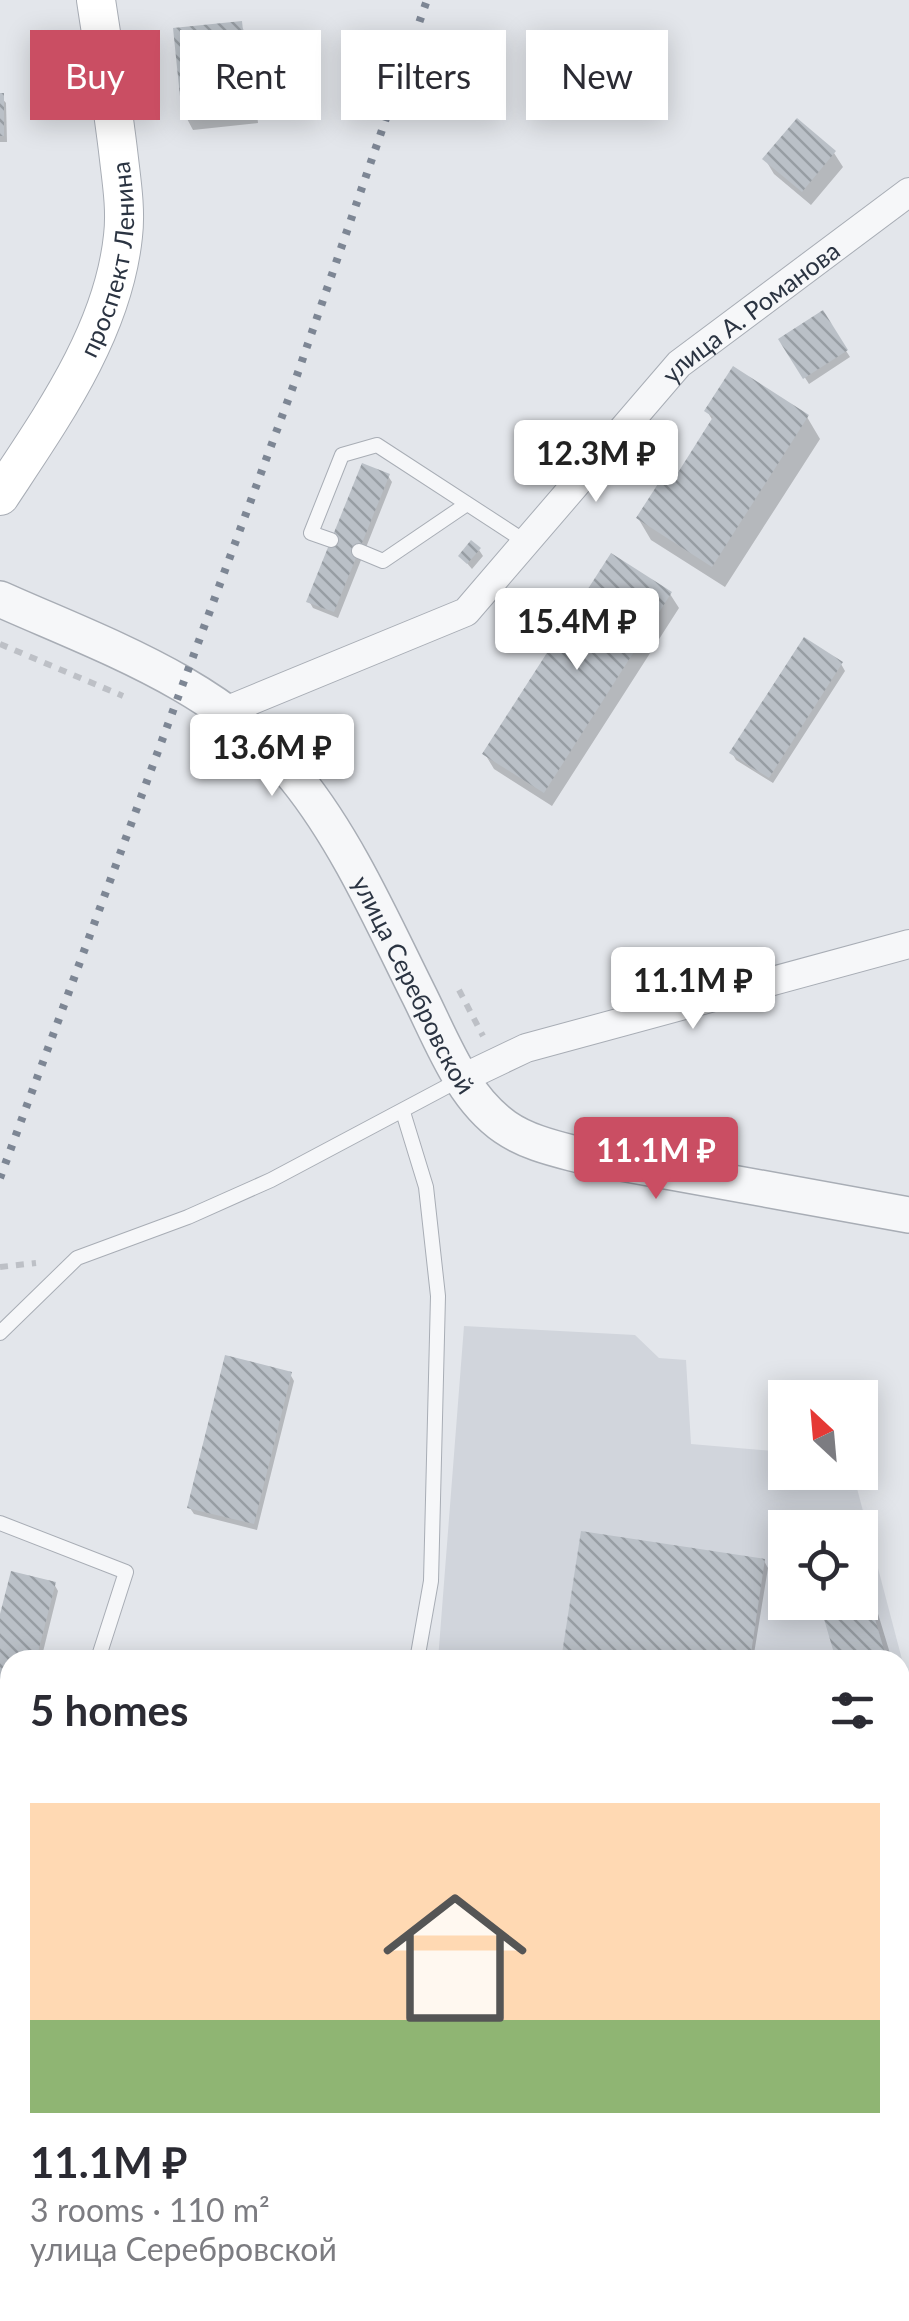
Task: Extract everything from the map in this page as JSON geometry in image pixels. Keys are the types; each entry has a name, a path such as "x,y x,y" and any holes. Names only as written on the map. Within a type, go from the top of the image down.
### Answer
{"main road":[{"name":"проспект Ленина","path":"0,496 85,358 108,304 119,264 124,232 122,192 96,0"}],"street":[{"name":"улица А. Романова","path":"223,712 466,612 679,364 909,192"},
{"name":"улица Серебровской","path":"0,599 144,664 223,712 265,744 307,794 358,874 461,1079 504,1126 532,1141 583,1156 909,1215"},
{"path":"461,1079 526,1048 909,944"}],"lane":[{"path":"331,540 311,532 342,455 377,445 526,542"},
{"path":"359,552 384,562 467,504"},
{"path":"0,1334 77,1258 270,1180 461,1079"},
{"path":"404,1112 426,1187 438,1296 431,1581 418,1650"},
{"path":"0,1523 126,1572 101,1650"}],"shaded area":[{"path":"464,1326 635,1335 659,1358 686,1360 691,1444 768,1451 768,1490 857,1490 863,1510 768,1510 768,1620 878,1620 878,1568 900,1650 439,1650"}],"building":[{"path":"242,21 243,30 180,30 180,96 173,28"},
{"path":"0,93 4,93 4,136 0,136"},
{"path":"797,118 836,151 802,192 762,159"},
{"path":"823,310 848,350 803,379 778,339"},
{"path":"733,366 809,415 712,567 636,518 663,476 672,482 713,417 704,411"},
{"path":"362,463 390,474 334,612 306,602"},
{"path":"471,540 481,548 467,564 458,556"},
{"path":"611,553 672,592 544,793 482,754"},
{"path":"804,637 843,662 769,778 729,753"},
{"path":"225,1355 292,1372 254,1524 187,1508"},
{"path":"581,1531 765,1559 751,1650 563,1650"},
{"path":"11,1571 56,1582 39,1650 0,1650 0,1614"},
{"path":"824,1620 875,1620 884,1650 833,1650"}],"railway":[{"path":"0,1178 294,384 427,0"}]}
